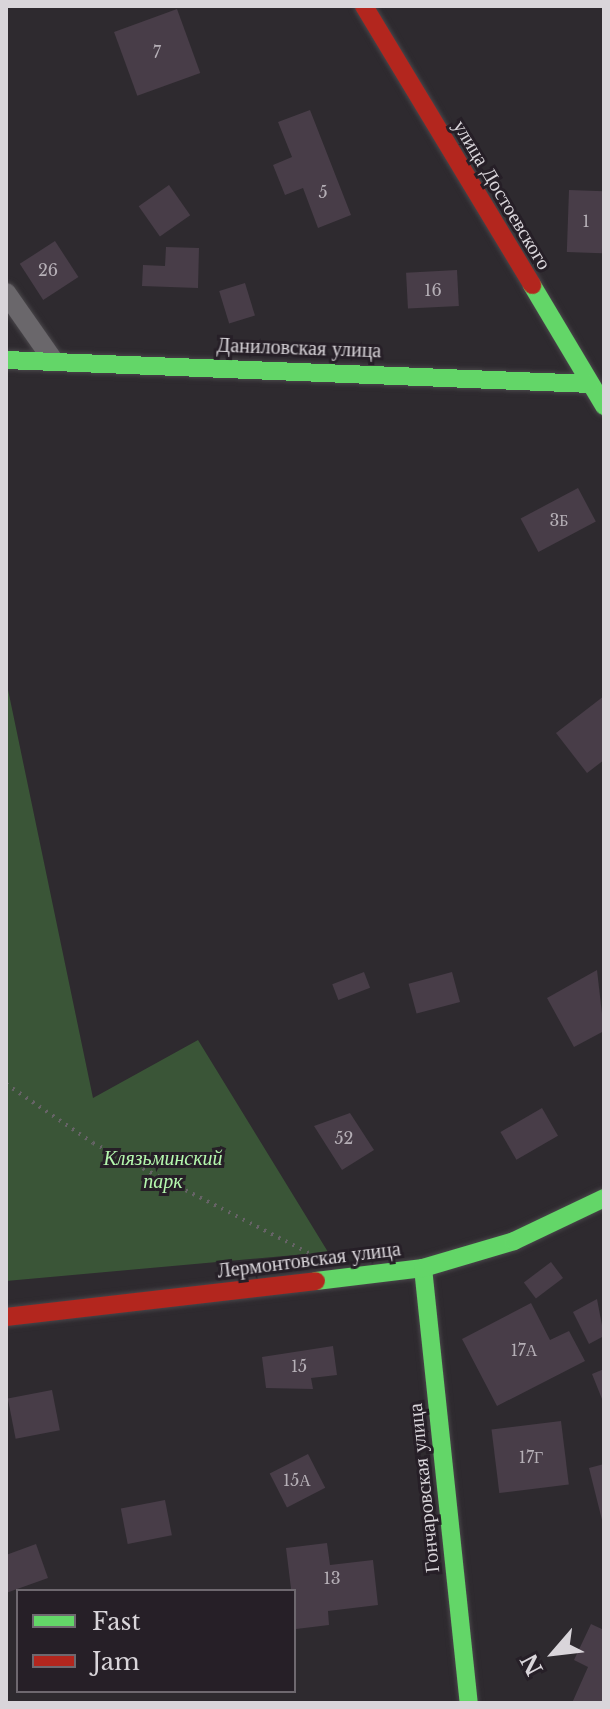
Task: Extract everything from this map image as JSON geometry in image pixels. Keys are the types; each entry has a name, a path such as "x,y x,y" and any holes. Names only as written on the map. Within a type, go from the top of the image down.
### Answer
{"street":[{"name":"улица Достоевского","path":"364,6 604,406"},
{"path":"6,293 53,360"},
{"name":"Даниловская улица","path":"6,360 590,384"},
{"name":"Лермонтовская улица","path":"6,1317 423,1268 514,1241 604,1198"},
{"name":"Гончаровская улица","path":"423,1268 469,1703"}],"path":[{"path":"6,1084 93,1143 314,1255"}],"green space":[{"name":"Клязьминский парк","path":"6,680 93,1098 198,1040 328,1252 6,1281"}],"building":[{"path":"177,9 200,73 137,96 114,32"},
{"path":"310,110 351,215 318,228 303,188 285,195 273,165 292,157 278,122"},
{"path":"169,185 190,215 160,237 139,206"},
{"path":"569,190 604,191 602,253 567,252"},
{"path":"55,241 78,277 43,300 20,264"},
{"path":"166,247 199,248 198,288 142,286 143,265 165,266"},
{"path":"457,270 459,306 408,309 406,273"},
{"path":"245,283 255,316 229,323 219,291"},
{"path":"578,488 596,522 538,552 521,519"},
{"path":"604,696 604,760 587,773 556,733"},
{"path":"597,970 604,1031 574,1047 547,998"},
{"path":"364,972 370,988 338,1000 332,984"},
{"path":"452,972 460,1002 417,1014 409,984"},
{"path":"542,1108 558,1136 516,1160 500,1132"},
{"path":"350,1113 374,1150 342,1170 314,1126"},
{"path":"551,1262 563,1278 536,1298 524,1282"},
{"path":"597,1299 604,1336 589,1344 573,1312"},
{"path":"531,1303 550,1340 569,1331 585,1361 497,1406 462,1339"},
{"path":"333,1346 337,1375 311,1378 313,1389 266,1388 262,1357"},
{"path":"604,1369 604,1404 592,1374"},
{"path":"52,1390 60,1430 16,1439 8,1399"},
{"path":"561,1421 569,1485 499,1493 492,1430"},
{"path":"308,1454 325,1488 287,1507 270,1474"},
{"path":"604,1464 604,1523 603,1524 589,1468"},
{"path":"165,1500 172,1535 128,1544 121,1509"},
{"path":"327,1543 330,1565 373,1560 378,1605 328,1611 329,1625 296,1629 296,1589 291,1589 286,1548"},
{"path":"36,1544 48,1578 6,1593 6,1555"},
{"path":"591,1624 604,1630 604,1703 572,1703 588,1667 574,1660"}],"traffic: fast":[{"path":"532,285 604,406"},
{"path":"6,360 590,384"},
{"path":"316,1281 423,1268 514,1241 604,1198"},
{"path":"423,1268 469,1703"}],"traffic: jam":[{"path":"364,6 532,285"},
{"path":"6,1317 316,1281"}]}
